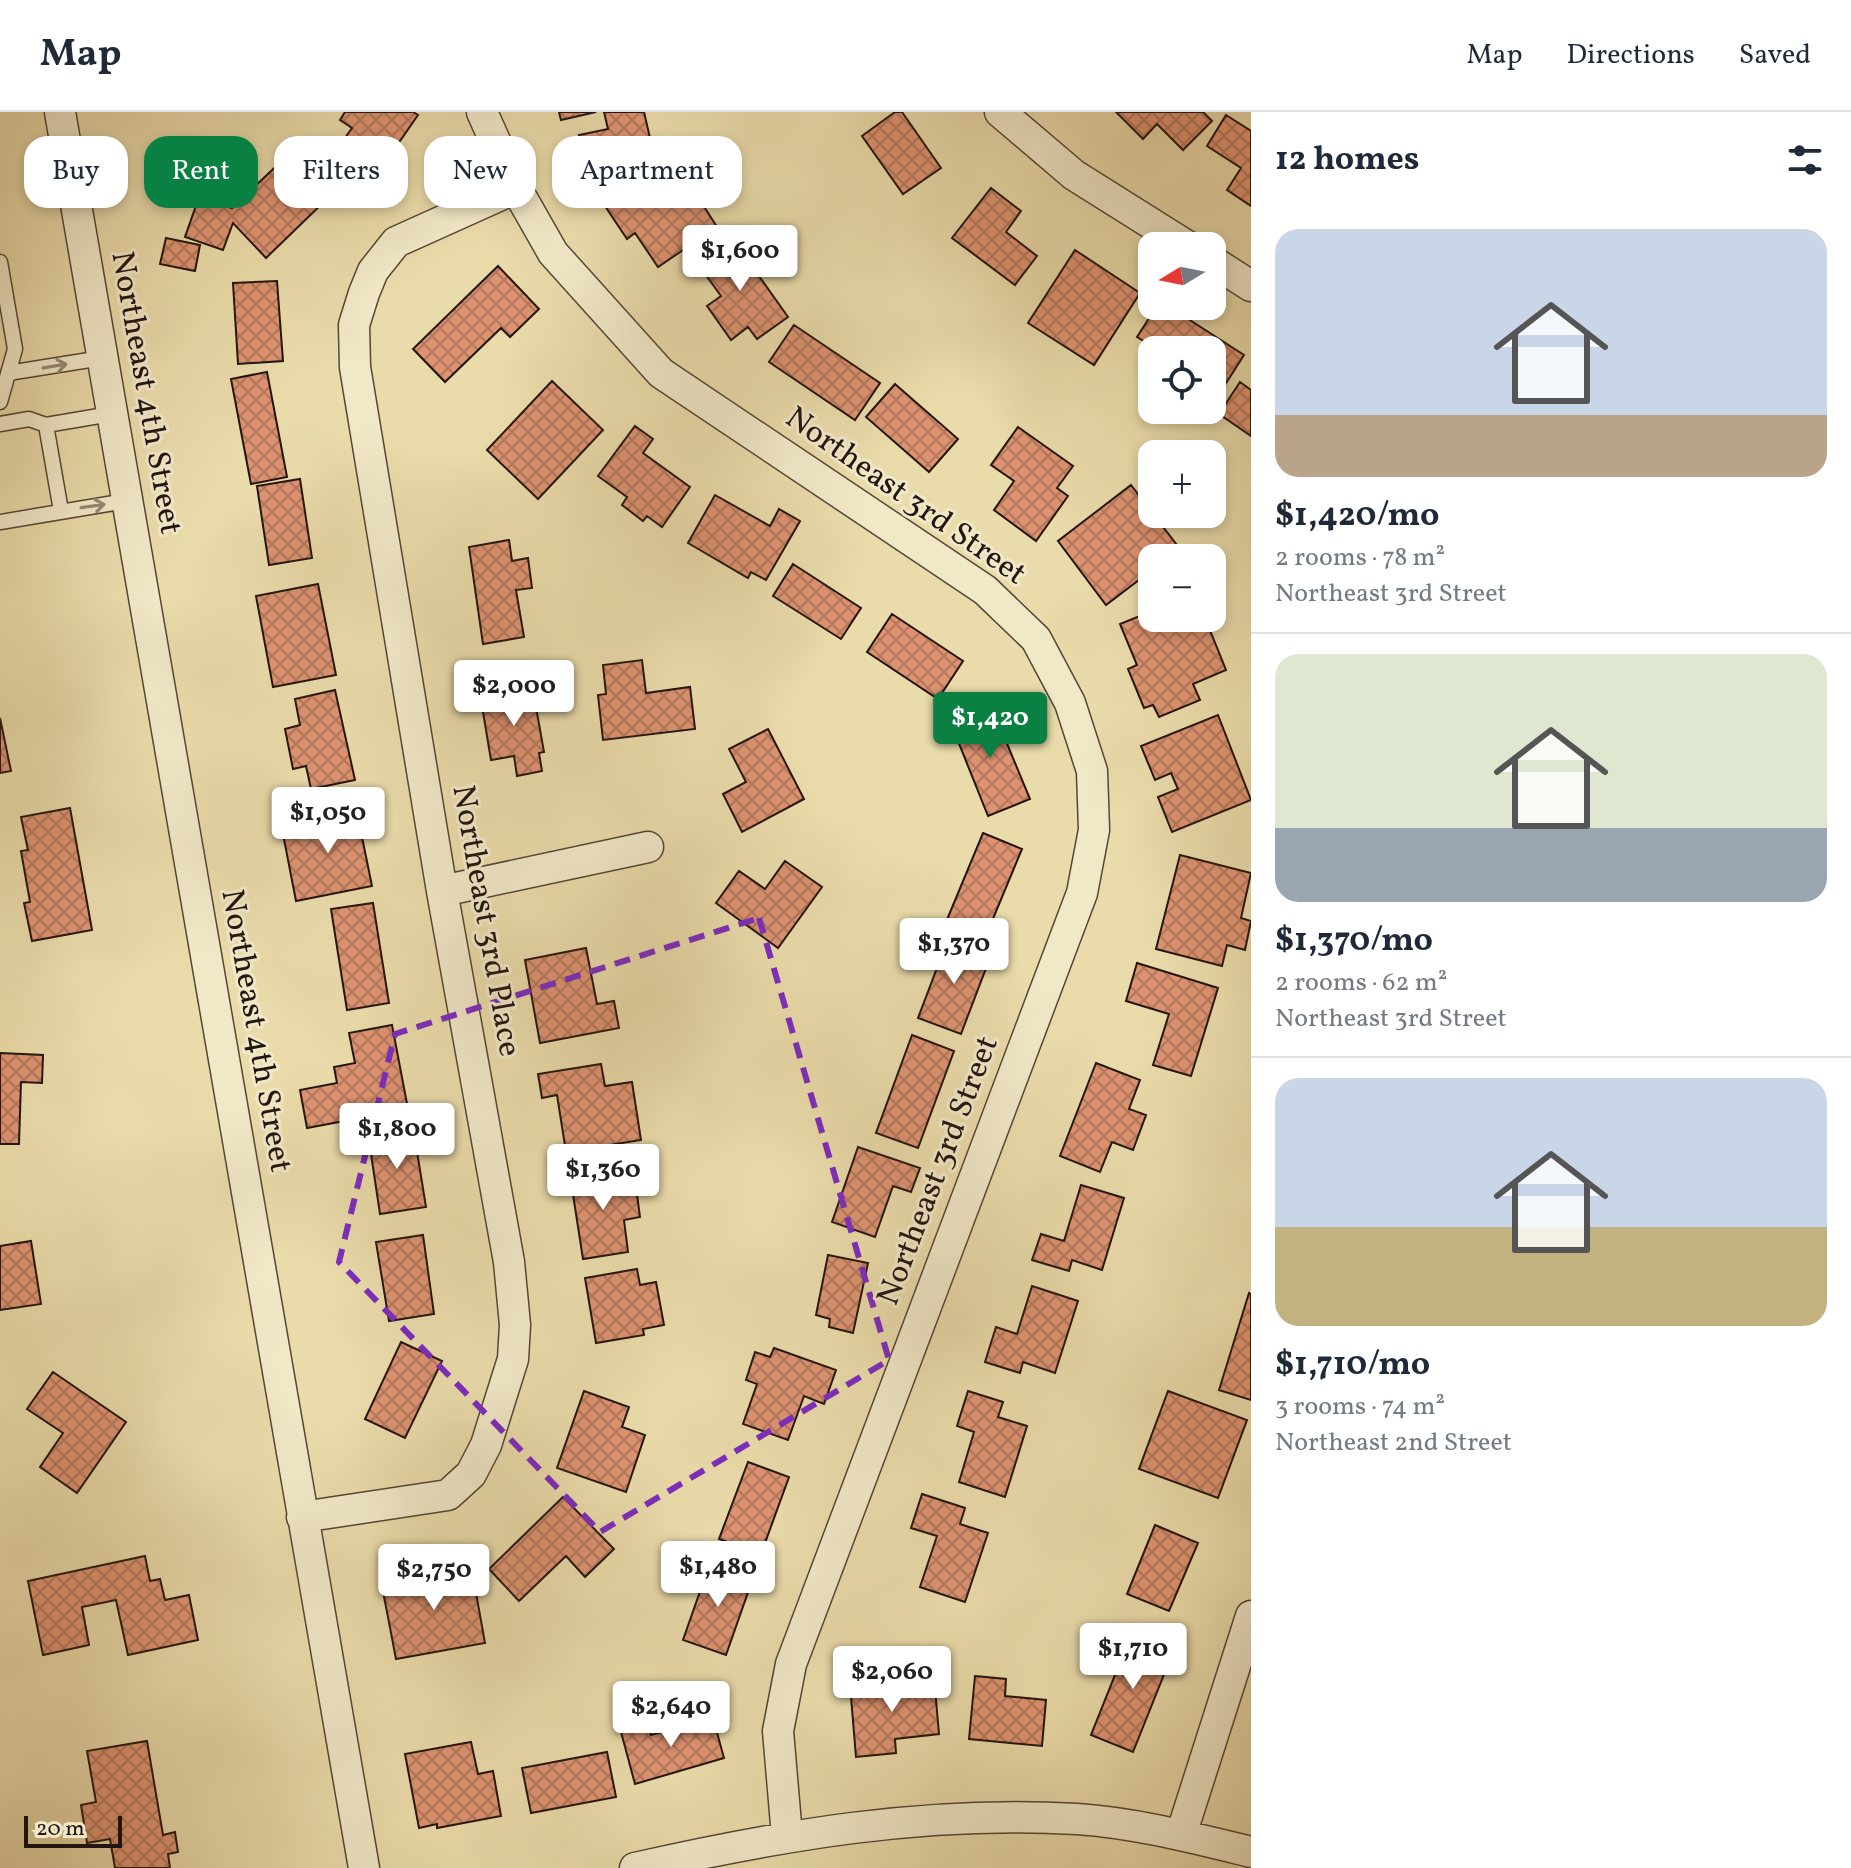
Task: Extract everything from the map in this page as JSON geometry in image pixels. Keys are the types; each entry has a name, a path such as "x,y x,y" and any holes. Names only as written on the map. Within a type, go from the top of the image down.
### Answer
{"street":[{"name":"Northeast 4th Street","path":"60,112 364,1868"},
{"name":"Northeast 3rd Street","path":"482,112 493,136"},
{"path":"1000,112 1074,175 1165,232"},
{"name":"Northeast 3rd Place","path":"302,1517 448,1495 471,1474 486,1445 513,1359 515,1325 509,1262 442,891 355,367 354,325 373,271 396,242 472,208"},
{"name":"Northeast 3rd Street","path":"527,208 553,253 661,373 985,590 1036,639 1070,703 1092,771 1094,830 1082,893 791,1664 778,1731 787,1836"},
{"path":"1226,270 1251,286"},
{"path":"442,891 648,847"},
{"path":"1181,1835 1251,1616"},
{"path":"635,1868 787,1836 898,1821 987,1818 1079,1819 1181,1835 1251,1852"}],"lane":[{"path":"0,262 15,349 0,402"},
{"path":"8,373 102,358"},
{"path":"0,424 29,419 46,425 111,414"},
{"path":"46,425 61,511"},
{"path":"0,522 126,501"}],"highlighted area":[{"path":"759,918 889,1360 600,1532 339,1262 395,1034"}],"building":[{"path":"345,112 413,112 418,115 403,136 346,136 352,128 340,120"},
{"path":"559,112 596,112 561,120"},
{"path":"604,112 644,112 650,136 579,135 608,129"},
{"path":"895,112 902,112 941,168 903,194 862,136"},
{"path":"1116,112 1203,112 1212,121 1183,150 1157,124 1143,139"},
{"path":"1226,115 1251,131 1251,206 1227,190 1241,168 1207,146"},
{"path":"274,168 274,208 318,208 266,258 233,223 223,250 185,237 195,208 258,208 258,183"},
{"path":"991,188 1021,211 1006,232 1037,256 1015,285 952,238"},
{"path":"606,208 705,208 717,227 658,267 635,233 627,239"},
{"path":"166,238 200,245 195,271 160,264"},
{"path":"732,238 788,317 757,339 748,327 731,340 707,306 721,296 697,263"},
{"path":"1075,250 1138,292 1094,365 1028,323"},
{"path":"498,266 539,309 510,337 501,328 445,382 413,349"},
{"path":"277,281 283,361 238,364 233,283"},
{"path":"1148,320 1190,320 1215,336 1138,336"},
{"path":"794,325 880,383 855,420 769,362"},
{"path":"1226,343 1244,355 1226,383"},
{"path":"267,372 287,477 251,484 231,379"},
{"path":"552,381 603,430 538,499 487,450"},
{"path":"1240,382 1251,390 1251,436 1226,419 1226,403"},
{"path":"895,384 958,439 929,472 866,417"},
{"path":"635,426 653,439 643,453 690,487 662,527 647,516 643,521 622,505 627,497 598,476"},
{"path":"1018,427 1073,466 1057,488 1068,496 1036,541 994,510 1014,481 991,465"},
{"path":"300,479 312,558 269,565 257,486"},
{"path":"1131,485 1138,494 1138,528 1164,528 1176,544 1138,544 1138,581 1106,605 1058,541"},
{"path":"715,495 770,526 779,509 800,521 766,580 751,572 748,578 688,543"},
{"path":"509,540 512,561 528,558 532,588 516,590 524,637 483,644 469,547"},
{"path":"793,564 861,608 841,639 773,596"},
{"path":"318,584 336,675 273,687 256,596"},
{"path":"892,614 963,661 938,699 867,652"},
{"path":"1138,617 1138,632 1211,632 1226,670 1193,684 1200,700 1159,717 1153,705 1144,708 1128,669 1137,665 1120,624"},
{"path":"642,660 646,693 690,687 695,729 603,740 598,695 606,694 603,665"},
{"path":"532,685 544,752 539,753 542,771 517,776 514,756 491,760 480,694"},
{"path":"335,690 355,780 311,789 306,766 293,769 285,729 300,725 295,699"},
{"path":"991,705 1030,799 988,816 950,721"},
{"path":"1218,715 1251,800 1172,832 1158,797 1178,789 1171,773 1155,780 1141,746"},
{"path":"0,718 11,771 0,773"},
{"path":"768,729 804,799 742,832 723,794 746,782 729,749"},
{"path":"355,803 372,886 296,901 283,834 315,828 312,812"},
{"path":"70,808 92,930 32,941 24,903 30,902 21,851 28,850 21,817"},
{"path":"983,833 1022,849 985,938 946,922"},
{"path":"1180,855 1251,873 1241,918 1251,921 1245,950 1227,945 1222,966 1156,949"},
{"path":"785,861 822,887 778,948 716,903 739,871 765,889"},
{"path":"373,903 389,1003 347,1010 331,909"},
{"path":"948,939 991,955 961,1034 918,1018"},
{"path":"586,948 597,1004 614,1001 619,1028 540,1043 525,960"},
{"path":"1137,963 1218,988 1191,1076 1153,1065 1169,1014 1126,1001"},
{"path":"392,1025 408,1109 307,1128 300,1090 337,1083 334,1067 355,1063 349,1033"},
{"path":"912,1035 954,1051 918,1148 876,1133"},
{"path":"0,1053 43,1055 42,1083 21,1082 19,1144 0,1144"},
{"path":"1096,1063 1140,1080 1129,1109 1146,1115 1133,1150 1112,1142 1100,1172 1060,1156"},
{"path":"601,1064 605,1086 632,1082 641,1140 566,1152 557,1095 542,1098 538,1074"},
{"path":"413,1127 426,1207 380,1214 368,1134"},
{"path":"858,1147 920,1168 911,1192 893,1186 875,1237 832,1222"},
{"path":"616,1168 619,1190 636,1187 640,1217 624,1220 628,1252 583,1259 570,1175"},
{"path":"1081,1185 1124,1198 1102,1270 1072,1260 1069,1271 1032,1260 1041,1234 1064,1241"},
{"path":"423,1235 434,1314 389,1321 376,1242"},
{"path":"31,1241 41,1304 0,1310 0,1246"},
{"path":"828,1255 868,1263 853,1333 829,1327 830,1319 816,1315"},
{"path":"637,1269 640,1285 656,1282 664,1325 643,1329 644,1335 596,1343 585,1278"},
{"path":"1032,1286 1078,1301 1055,1373 1023,1362 1020,1373 985,1362 996,1327 1017,1334"},
{"path":"1251,1294 1251,1400 1219,1390"},
{"path":"401,1342 442,1361 405,1438 365,1419"},
{"path":"774,1348 836,1370 824,1404 804,1396 788,1440 743,1424 757,1384 746,1380 755,1352 770,1357"},
{"path":"53,1372 126,1422 77,1493 40,1467 63,1433 27,1409"},
{"path":"584,1391 629,1407 622,1427 645,1435 626,1492 557,1468"},
{"path":"968,1391 1003,1402 998,1417 1027,1426 1005,1497 959,1482 974,1432 957,1426"},
{"path":"1168,1391 1247,1420 1218,1498 1139,1469"},
{"path":"748,1462 789,1477 761,1554 719,1539"},
{"path":"922,1494 965,1508 960,1524 988,1533 965,1602 920,1587 937,1536 911,1528"},
{"path":"563,1497 614,1549 585,1577 566,1556 519,1601 489,1569"},
{"path":"1155,1525 1198,1543 1169,1611 1127,1594"},
{"path":"145,1556 150,1581 160,1579 165,1600 189,1595 198,1640 128,1655 116,1600 82,1607 89,1645 43,1655 28,1581"},
{"path":"710,1563 753,1578 726,1655 683,1640"},
{"path":"471,1565 485,1643 396,1659 382,1586 402,1582 401,1578"},
{"path":"1133,1630 1175,1647 1133,1752 1091,1735"},
{"path":"975,1676 1006,1679 1005,1696 1046,1700 1042,1746 969,1739"},
{"path":"934,1677 939,1734 895,1739 896,1753 856,1757 850,1685"},
{"path":"713,1718 724,1758 635,1784 621,1732 648,1724 651,1735"},
{"path":"147,1741 163,1835 175,1832 178,1852 168,1854 170,1868 115,1868 110,1839 87,1843 81,1805 96,1802 87,1751"},
{"path":"471,1742 478,1774 493,1771 501,1816 437,1828 437,1824 419,1828 405,1754"},
{"path":"607,1752 616,1797 531,1813 522,1768"}]}
